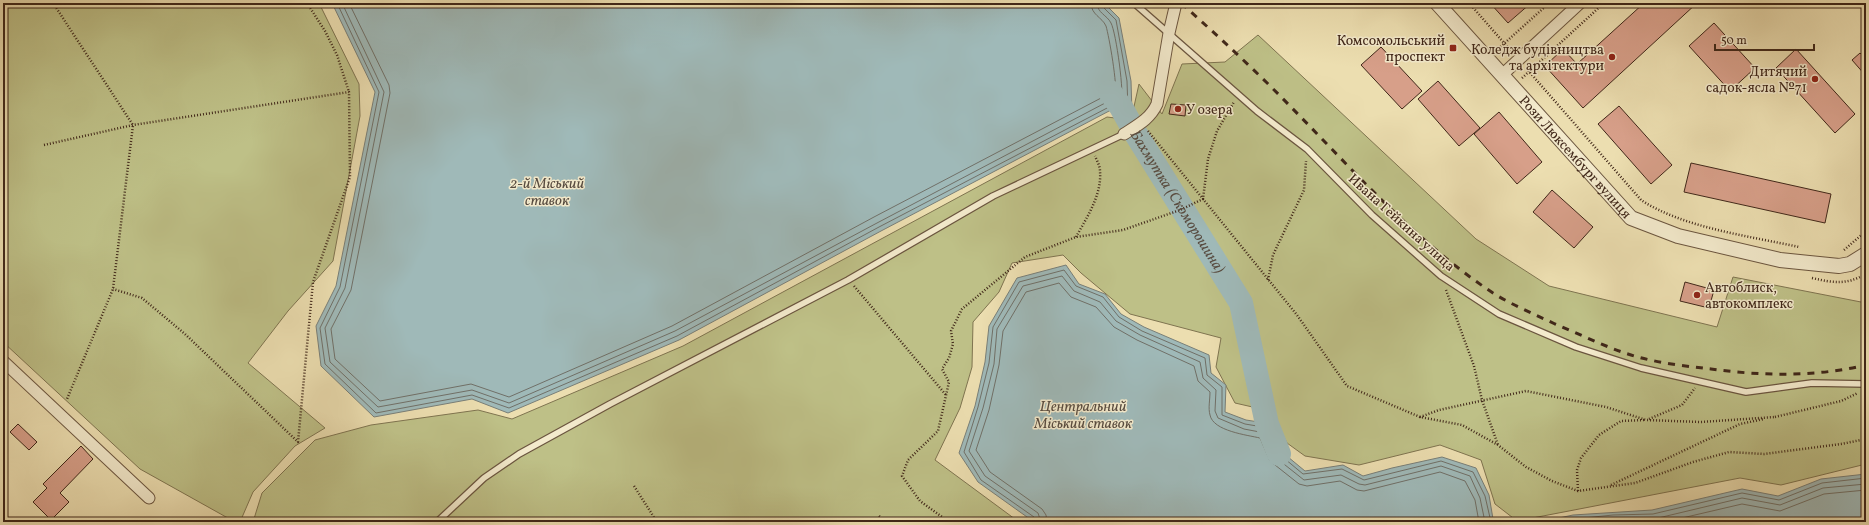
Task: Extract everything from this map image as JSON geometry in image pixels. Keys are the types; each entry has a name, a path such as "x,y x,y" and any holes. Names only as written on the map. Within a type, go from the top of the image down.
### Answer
{"street":[{"path":"1124,134 1142,123 1153,113 1157,104 1169,33 1176,3"},
{"name":"Рози Люксембург вулиця","path":"1437,3 1631,218 1678,236 1780,260 1839,266 1850,264 1866,254"},
{"path":"1502,75 1580,3"},
{"path":"3,362 149,498"}],"lane":[{"name":"Ивана Гейкина улица","path":"1134,3 1238,94 1307,149 1372,215 1441,276 1499,314 1576,347 1642,368 1746,392 1812,383 1866,384"},
{"path":"437,522 484,478 519,454 610,404 848,280 993,196 1124,134"}],"path":[{"path":"54,3 133,125 113,289 67,399"},
{"path":"113,289 142,298 186,334 298,442 313,282 350,178 349,92 337,55 325,31 306,3"},
{"path":"1469,3 1641,200 1651,207 1682,221 1806,249"},
{"path":"1488,60 1504,43 1549,3"},
{"path":"1512,87 1604,3"},
{"path":"44,145 133,125 349,92"},
{"path":"1204,199 1208,159 1217,131 1238,94"},
{"path":"1142,123 1169,159 1204,199 1297,315 1347,386 1420,417 1462,425 1498,445 1526,467 1578,491 1635,483 1693,462 1729,452 1764,454 1841,444 1866,439"},
{"path":"1076,237 1091,210 1100,183 1100,169 1094,148"},
{"path":"1268,280 1273,255 1304,190 1307,149"},
{"path":"950,522 920,501 902,476 908,460 938,431 949,382 942,369 949,358 953,344 951,331 962,309 1025,257 1076,237 1123,230 1180,210 1204,199"},
{"path":"1839,252 1845,250 1866,231"},
{"path":"1808,277 1831,282 1844,282 1855,280 1866,274"},
{"path":"1441,276 1474,366 1482,400 1498,445"},
{"path":"848,280 947,396"},
{"path":"1420,417 1438,410 1526,391 1606,406 1646,420 1682,405 1700,381"},
{"path":"1608,487 1740,424 1841,401 1860,393"},
{"path":"1578,491 1577,470 1581,458 1599,435 1621,421 1646,420 1701,422 1774,417"},
{"path":"634,486 657,522"},
{"path":"879,516 885,522"}],"green space":[{"path":"3,3 319,3 359,84 360,116 333,261 288,311 248,363 325,428 295,446 253,492 240,522 235,522 140,469 3,342"},
{"path":"1258,35 1476,239 1549,286 1717,327 1733,277 1861,302 1866,298 1866,464 1781,485 1740,478 1517,521 1495,504 1481,460 1440,445 1359,465 1305,456 1287,443 1270,411 1235,403 1216,367 1221,338 1130,314 1081,273 1063,255 1012,263 999,292 973,322 972,367 960,408 935,460 1019,522 253,522 262,493 315,440 371,425 478,410 512,419 683,346 1107,117 1131,120 1139,84 1162,114 1182,64 1225,62"}],"water":[{"name":"2-й Міський ставок","path":"332,3 1104,3 1119,18 1131,81 1132,113 1127,119 1111,110 881,231 679,340 508,413 472,399 374,417 321,366 316,326 336,286 375,92"},
{"name":"Центральний Міський ставок","path":"1066,265 1079,284 1105,294 1121,314 1144,327 1209,355 1211,373 1226,385 1225,412 1246,420 1272,424 1282,452 1305,471 1343,465 1363,476 1442,457 1476,468 1489,495 1493,519 1498,522 1034,522 978,482 959,453 975,406 985,362 989,326 1017,278"},
{"path":"1866,474 1866,522 1540,522 1573,515 1652,510 1742,489 1778,496 1821,479"}],"building":[{"path":"1490,3 1531,3 1508,23"},
{"name":"Коледж будівництва та архітектури","path":"1644,3 1697,3 1583,108 1545,66 1563,49 1577,64"},
{"path":"1714,23 1755,68 1730,91 1689,46"},
{"path":"1381,47 1422,91 1402,109 1361,65"},
{"path":"1796,49 1855,114 1835,133 1776,68"},
{"path":"1860,53 1866,59 1866,76 1852,60"},
{"path":"1438,81 1480,128 1459,146 1418,99"},
{"name":"У озера","path":"1171,104 1186,105 1185,116 1169,114"},
{"path":"1619,106 1672,165 1651,184 1598,124"},
{"path":"1499,112 1542,162 1517,184 1474,134"},
{"path":"1691,163 1831,194 1825,223 1684,192"},
{"path":"1552,190 1593,227 1574,248 1533,212"},
{"name":"Автоблиск, автокомплекс","path":"1685,282 1714,290 1709,308 1680,301"},
{"path":"18,424 37,442 29,450 10,432"},
{"path":"81,446 93,459 60,493 69,502 51,520 33,502 47,488 43,484"}],"waterway":[{"name":"Бахмутка (Скоморошина)","path":"1110,92 1121,107 1136,134 1241,303 1267,424 1279,454"}],"railway":[{"path":"1181,3 1264,80 1412,229 1465,273 1508,302 1612,348 1641,358 1661,362 1730,371 1769,374 1828,372 1866,365"}],"place":[{"name":"Комсомольський проспект","path":"1453,48"},
{"name":"Коледж будівництва та архітектури","path":"1612,57"},
{"name":"Дитячий садок-ясла №71","path":"1815,79"},
{"name":"У озера","path":"1178,109"},
{"name":"Автоблиск, автокомплекс","path":"1697,295"}]}
